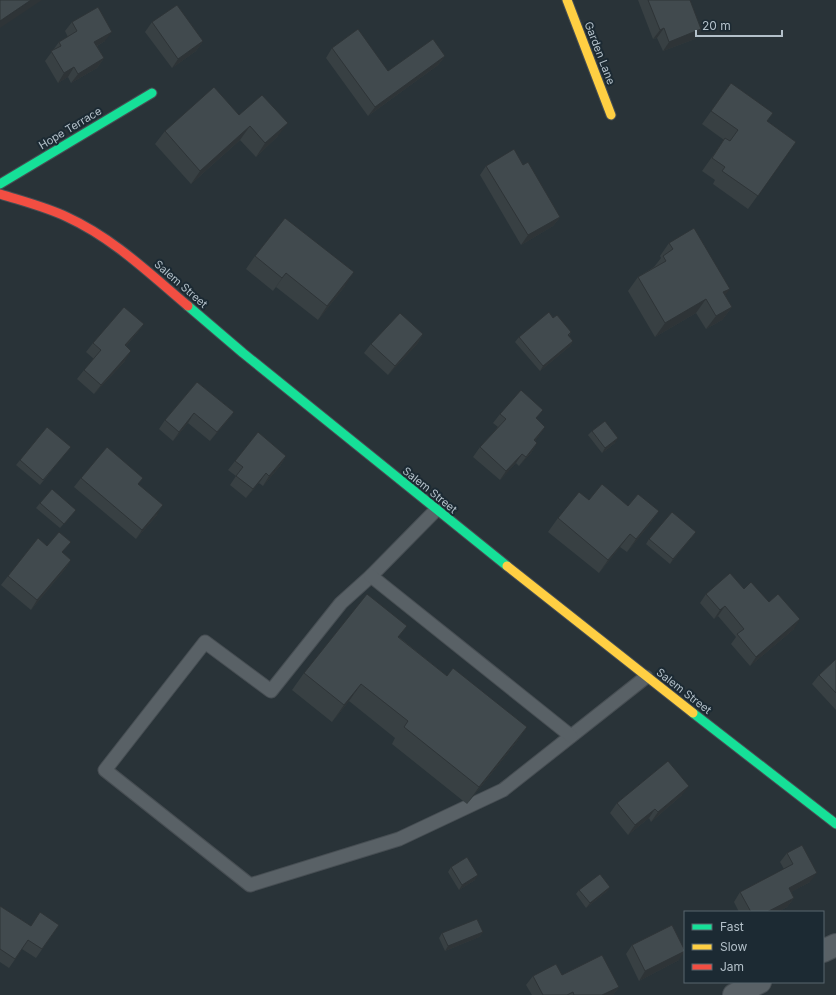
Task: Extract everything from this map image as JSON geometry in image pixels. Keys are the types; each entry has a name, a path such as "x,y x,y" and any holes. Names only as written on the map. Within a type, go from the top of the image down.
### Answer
{"main road":[{"name":"Garden Lane","path":"567,0 610,115"},
{"name":"Hope Terrace","path":"0,184 152,93"},
{"name":"Salem Street","path":"0,194 28,202 67,217 101,236 134,259 279,383 436,510 646,677 836,824"}],"street":[{"path":"824,951 836,945"},
{"path":"734,995 758,983"}],"lane":[{"path":"436,510 371,576 341,603 271,691 205,642 105,770 250,885 399,839 503,790 646,677"},
{"path":"371,576 571,736"}],"building":[{"path":"0,0 31,0 0,21"},
{"path":"648,0 690,0 701,29 669,42 664,28 660,30"},
{"path":"177,5 203,41 178,59 152,22"},
{"path":"98,7 112,32 94,42 104,58 78,74 74,67 64,73 51,51 61,46 59,42 77,31 72,22"},
{"path":"358,29 388,71 433,39 445,56 375,107 332,48"},
{"path":"731,83 773,113 767,121 796,142 758,196 722,171 725,167 712,158 725,138 730,141 738,130 711,111"},
{"path":"214,87 239,115 262,95 288,123 265,143 250,126 200,171 165,131"},
{"path":"514,149 523,165 528,162 560,217 528,235 486,166"},
{"path":"285,218 354,272 327,306 286,273 282,278 255,256"},
{"path":"694,228 730,289 723,292 732,307 716,316 706,299 665,323 638,277 666,261 663,256 673,249 669,243"},
{"path":"124,307 144,324 125,345 131,351 101,385 84,370 101,350 93,343"},
{"path":"549,312 553,318 557,315 571,332 568,335 573,341 543,366 519,337"},
{"path":"400,313 423,334 395,366 371,344"},
{"path":"197,382 234,412 217,432 194,413 179,432 165,420"},
{"path":"521,390 543,410 536,418 545,427 534,440 537,443 526,457 522,454 506,471 480,447 506,419 500,414"},
{"path":"605,421 618,438 605,448 592,431"},
{"path":"47,427 71,447 43,480 20,460"},
{"path":"258,432 286,456 269,476 266,473 253,489 236,476 243,467 235,461"},
{"path":"107,447 143,478 138,484 163,505 142,530 81,478"},
{"path":"602,484 628,506 638,494 659,511 636,539 630,534 608,560 558,518 579,492 589,500"},
{"path":"52,489 76,510 64,524 40,503"},
{"path":"672,512 696,532 673,559 649,539"},
{"path":"59,532 71,542 62,552 71,560 37,600 8,576 38,538 47,546"},
{"path":"730,573 744,589 751,582 769,602 778,594 800,619 756,657 737,634 744,629 725,606 720,610 706,594"},
{"path":"367,594 407,626 398,637 447,676 453,668 527,727 479,787 404,727 408,721 361,684 344,705 304,673"},
{"path":"836,659 836,693 819,675"},
{"path":"668,761 689,786 658,812 655,809 635,825 617,803"},
{"path":"802,845 817,873 789,888 794,898 769,911 750,911 740,892 793,864 787,853"},
{"path":"467,857 478,875 462,885 451,867"},
{"path":"600,874 610,887 590,903 579,890"},
{"path":"0,906 31,926 40,912 59,925 42,949 28,940 15,959 0,949"},
{"path":"477,919 483,932 448,946 442,933"},
{"path":"672,925 684,952 645,971 632,945"},
{"path":"602,955 619,987 602,995 574,995 573,992 567,995 543,995 533,976 556,964 562,975"}],"traffic: fast":[{"path":"0,184 152,93"},
{"path":"188,306 243,353 507,566"},
{"path":"693,713 836,824"}],"traffic: slow":[{"path":"567,0 611,115"},
{"path":"507,566 693,713"}],"traffic: jam":[{"path":"0,194 51,210 100,235 145,269 188,306"}]}
